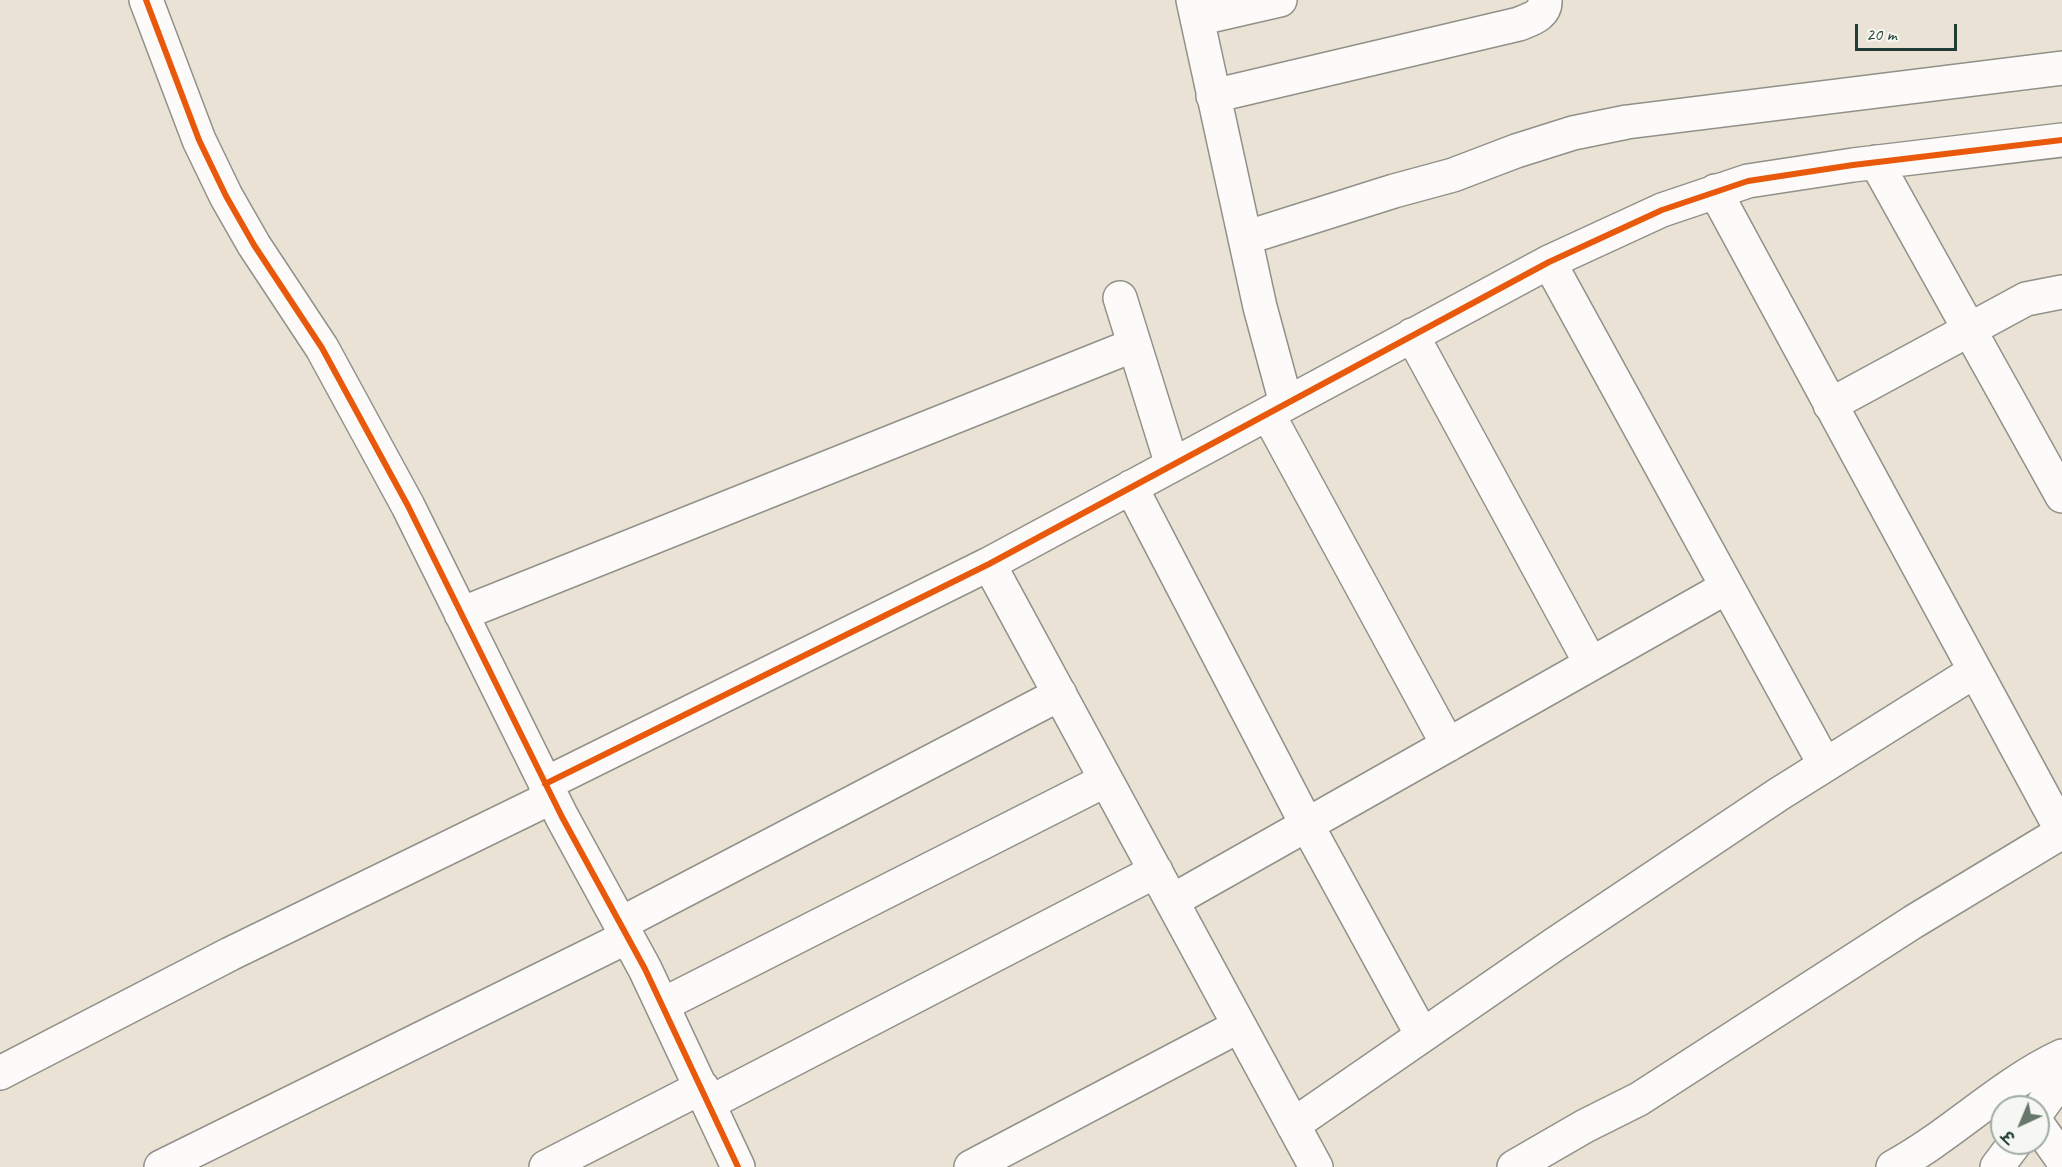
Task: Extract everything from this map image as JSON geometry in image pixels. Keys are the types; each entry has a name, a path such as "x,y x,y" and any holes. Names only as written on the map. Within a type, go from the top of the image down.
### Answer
{"street":[{"path":"146,0 199,140 226,196 254,245 322,348 408,506 549,790 662,1005 738,1167"},
{"path":"1280,0 1195,10 1260,307 1277,409 1448,745"},
{"path":"1214,96 1520,24 1540,14 1546,5 1545,0"},
{"path":"1245,238 1453,175 1516,151 1573,133 1627,122 2062,68"},
{"path":"0,1073 990,564 1549,262 1662,210 1748,181 1876,162 2062,140"},
{"path":"1876,162 2062,496"},
{"path":"1514,1167 1585,1126 1639,1099 1913,921 2062,831 1715,191"},
{"path":"1549,262 1825,765"},
{"path":"1830,405 2026,299 2062,292"},
{"path":"1120,298 1172,465"},
{"path":"1412,335 1591,664"},
{"path":"461,614 1134,345"},
{"path":"1131,488 1307,825 1422,1035"},
{"path":"990,564 1293,1125 1303,1163"},
{"path":"1172,901 1727,587"},
{"path":"1293,1125 1759,807 1975,671"},
{"path":"161,1167 623,931 1060,694"},
{"path":"662,1005 1106,780"},
{"path":"546,1167 705,1095 1156,871"},
{"path":"971,1167 1239,1026"},
{"path":"1893,1167 1913,1156 1998,1093 2062,1056"},
{"path":"2050,1095 2062,1078"},
{"path":"2050,1142 2062,1159"}],"cycle path":[{"path":"146,0 199,140 226,196 254,245 322,348 408,506 562,817 645,969 738,1167"},
{"path":"545,784 989,564 1549,262 1662,210 1748,181 1853,165 2062,140"}]}
